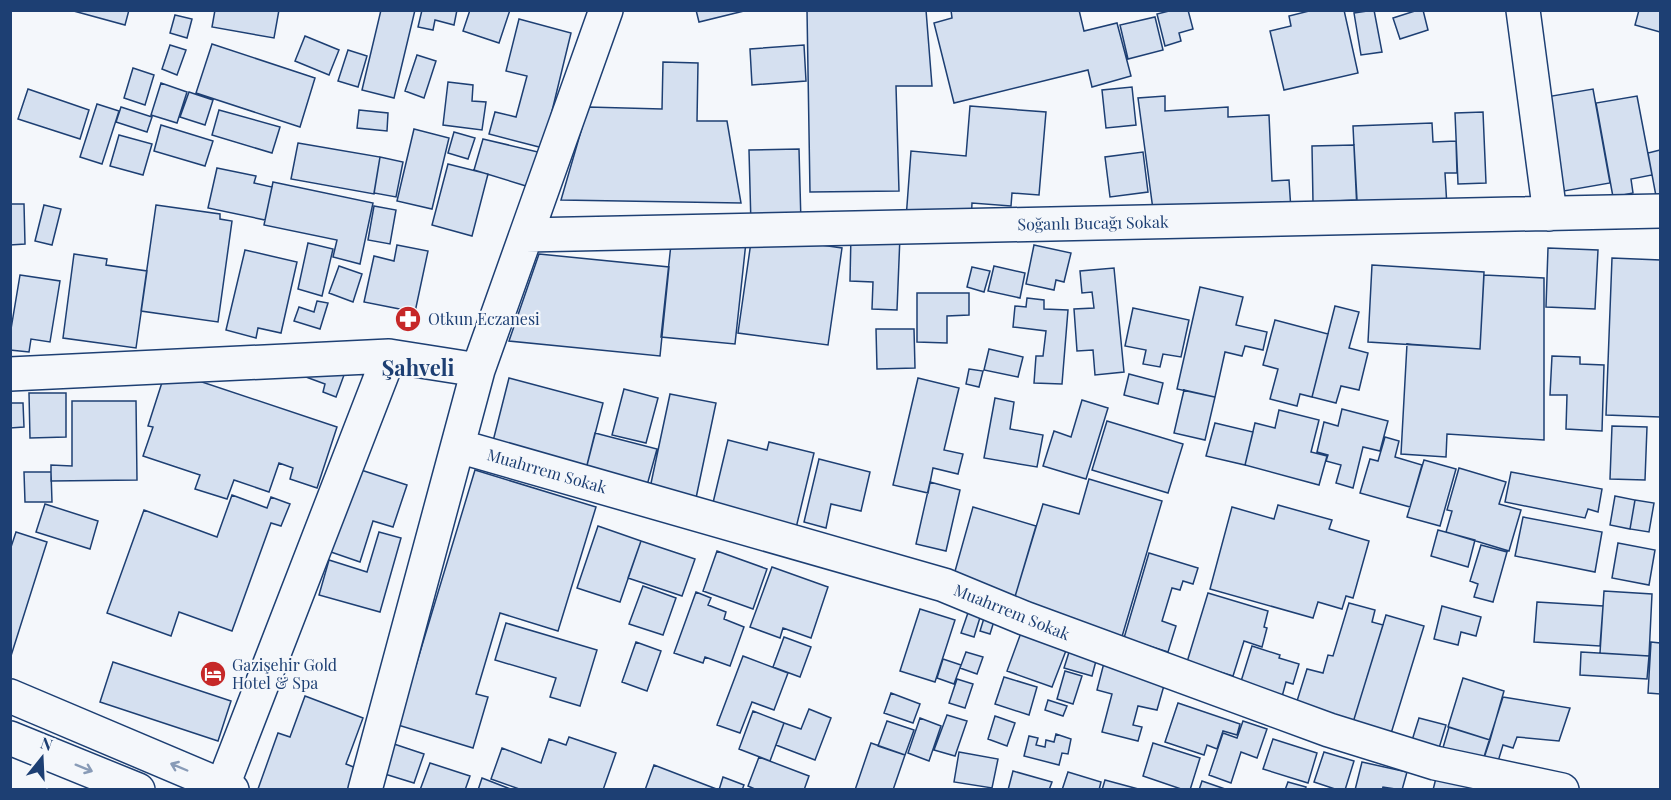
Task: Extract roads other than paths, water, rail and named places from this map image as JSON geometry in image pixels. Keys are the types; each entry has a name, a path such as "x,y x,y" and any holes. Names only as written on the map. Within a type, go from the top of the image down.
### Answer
{"street":[{"path":"365,789 478,370 606,10"},
{"path":"1523,10 1550,214"},
{"name":"Soğanlı Bucağı Sokak","path":"526,235 1660,211"},
{"path":"10,374 389,356 478,370"},
{"path":"10,696 228,787 389,356"},
{"name":"Muahrrem Sokak","path":"458,446 944,585 1024,618 1350,737 1435,763 1562,789"},
{"path":"10,738 138,789"}],"place":[{"name":"Otkun Eczanesi","path":"408,319"},
{"name":"Gazişehir Gold Hotel & Spa","path":"213,674"}],"district":[{"name":"Şahveli","path":"418,368"}]}
